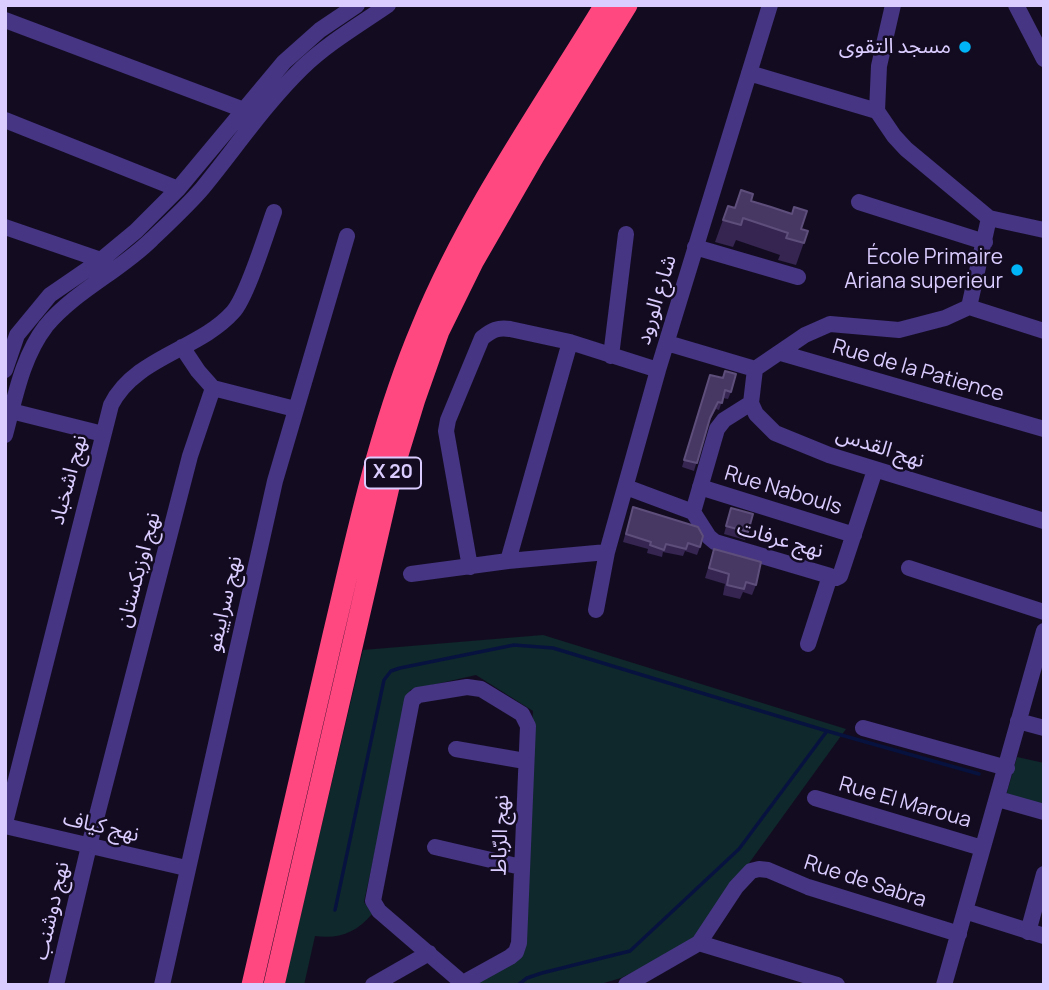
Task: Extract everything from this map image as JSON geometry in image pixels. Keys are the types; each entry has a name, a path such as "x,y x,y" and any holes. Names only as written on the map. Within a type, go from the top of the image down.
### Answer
{"highway":[{"name":"X 20","path":"252,985 349,566 396,392 422,323 456,254 516,147 606,5"},
{"name":"X 20","path":"274,985 392,474 439,331 473,262 534,156 627,5"}],"street":[{"path":"5,370 11,332 50,295 101,260 136,231 178,189 284,62 320,30 357,5"},
{"path":"5,435 33,345 62,309 127,261 198,193 302,68 331,44 388,5"},
{"name":"شارع الورود","path":"596,610 607,552 658,370 716,187 769,5"},
{"path":"893,5 879,66 877,111 906,149 989,218 1044,229"},
{"path":"1016,5 1044,58"},
{"path":"5,20 244,110"},
{"path":"749,74 877,111"},
{"path":"5,120 178,189"},
{"path":"859,202 985,242"},
{"name":"نهج اشخباد","path":"5,824 111,405 119,389 132,377 216,326 235,310 274,212"},
{"path":"969,307 989,218"},
{"path":"5,227 101,260"},
{"path":"611,356 626,234"},
{"name":"نهج سراييفو","path":"162,985 271,494 346,236"},
{"path":"695,247 798,277"},
{"path":"667,343 755,369 805,335 830,324 899,330 945,318 969,307 1044,331"},
{"path":"470,567 446,430 482,338 500,327 570,342 658,370"},
{"path":"11,332 33,345"},
{"path":"508,561 570,342"},
{"path":"182,347 213,388 295,409"},
{"name":"Rue de la Patience","path":"781,353 1044,429"},
{"path":"626,487 693,512 717,429 724,420 751,403 755,369"},
{"name":"نهج اوزبكستان","path":"89,846 190,456 213,388"},
{"name":"نهج القدس","path":"751,403 756,414 775,433 876,470 1044,521"},
{"path":"11,411 103,434"},
{"path":"808,644 830,576 840,576 876,470"},
{"name":"Rue Nabouls","path":"700,487 854,535"},
{"name":"نهج عرفات","path":"693,512 715,542 830,576"},
{"path":"411,575 508,561 607,552"},
{"path":"909,568 1044,612"},
{"path":"944,985 1044,632"},
{"name":"نهج الرّباط","path":"429,953 379,911 373,901 412,700 418,695 474,687 491,695 526,720 528,726 519,943 516,952 464,984"},
{"path":"1018,721 1044,728"},
{"path":"863,728 1007,768"},
{"path":"456,749 525,761"},
{"name":"Rue El Maroua","path":"815,798 982,848"},
{"path":"998,799 1044,811"},
{"name":"نهج كياف","path":"5,824 186,868"},
{"name":"نهج دوشنب","path":"57,985 89,846"},
{"path":"435,848 521,867"},
{"name":"Rue de Sabra","path":"699,943 736,887 751,871 759,869 959,934"},
{"path":"965,911 1036,934 1044,874"},
{"path":"626,985 699,943 837,985"},
{"path":"373,985 429,953 464,984"}],"green space":[{"path":"543,635 846,729 692,942 621,978 597,985 475,985 522,954 533,711 476,675 410,690 364,902 372,914 360,926 346,933 315,936 304,985 284,985 363,650"},
{"path":"1017,757 1044,763 1044,805 1006,796"}],"building":[{"path":"741,190 753,194 751,201 792,214 794,207 807,211 801,229 808,231 804,243 786,238 788,233 743,218 741,225 723,220 728,206 735,208"},
{"path":"725,371 736,374 731,392 725,390 722,403 718,402 710,418 697,463 684,460 710,375 723,378"},
{"path":"633,507 698,527 703,536 700,547 688,543 686,549 666,544 664,550 650,545 651,542 626,534"},
{"path":"731,508 753,514 748,532 726,526"},
{"path":"714,549 761,562 756,585 746,582 744,589 727,585 729,574 709,568"}],"waterway":[{"path":"335,910 384,680 391,671 400,668 514,645 553,648 979,774"},
{"path":"518,985 527,978 542,973 630,951 739,849 827,731"}],"place":[{"name":"مسجد التقوى","path":"965,47"},
{"name":"École Primaire Ariana superieur","path":"1017,270"}]}
